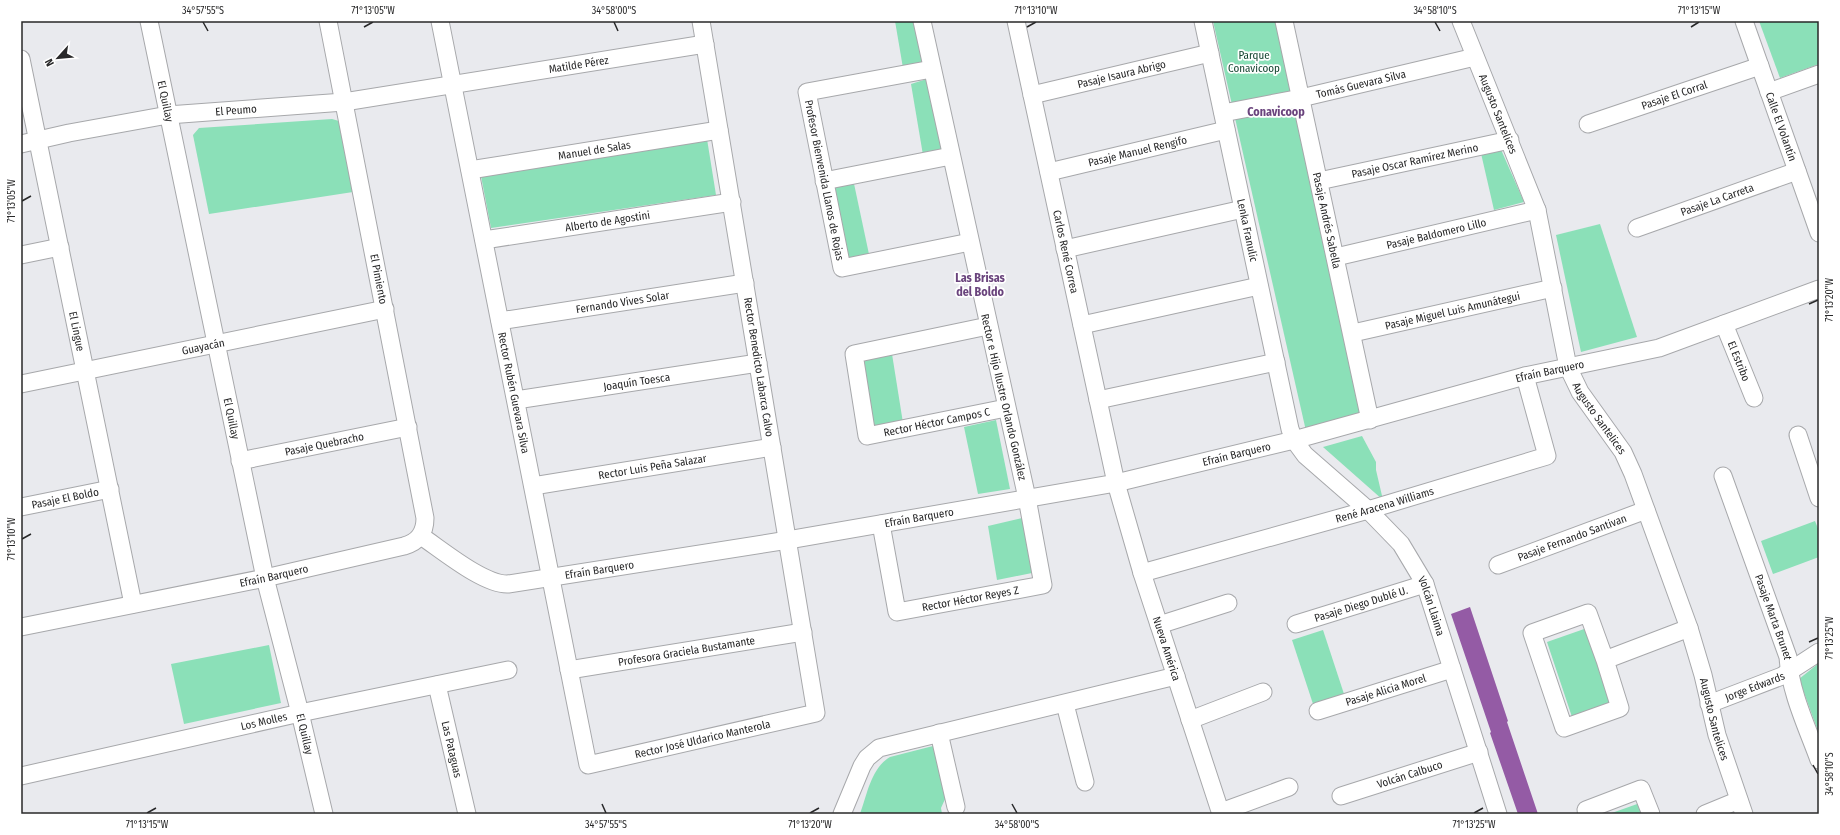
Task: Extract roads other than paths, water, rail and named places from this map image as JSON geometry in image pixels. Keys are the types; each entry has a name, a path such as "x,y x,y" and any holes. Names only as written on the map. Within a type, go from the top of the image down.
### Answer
{"street":[{"name":"El Quillay","path":"149,21 265,578 300,713 324,814"},
{"name":"El Pimiento","path":"328,21 425,518 425,524 421,536"},
{"name":"Rector Rubén Guevara Silva","path":"440,21 588,765"},
{"name":"Rector Benedicto Labarca Calvo","path":"701,21 816,713"},
{"name":"Rector e Hijo Ilustre Orlando González","path":"922,21 1027,498 1043,585"},
{"name":"Carlos René Correa","path":"1016,21 1116,483"},
{"name":"Lenka Franulic","path":"1203,21 1290,429 1294,440"},
{"name":"Pasaje Andrés Sabella","path":"1284,21 1353,333 1370,420"},
{"name":"Augusto Santelices","path":"1461,21 1537,210 1568,367 1580,392 1618,444 1627,461 1689,628 1703,675 1717,735 1742,807"},
{"name":"Calle El Volantín","path":"1744,21 1819,233"},
{"name":"Matilde Pérez","path":"453,85 705,44"},
{"name":"Pasaje Isaura Abrigo","path":"1032,95 1210,53"},
{"name":"Tomás Guevara Silva","path":"1223,113 1301,98 1475,57"},
{"name":"El Lingue","path":"21,58 133,604"},
{"name":"Pasaje El Corral","path":"1588,124 1760,66"},
{"name":"Profesor Bienvenida Llanos de Rojas","path":"932,69 807,92 842,268 970,242"},
{"path":"1769,92 1819,74"},
{"name":"El Peumo","path":"21,144 168,115 344,102 453,85"},
{"name":"Manuel de Salas","path":"470,170 720,130"},
{"name":"Pasaje Manuel Rengifo","path":"1049,172 1226,130"},
{"name":"Pasaje Oscar Ramírez Merino","path":"1319,180 1510,140"},
{"path":"824,181 951,156"},
{"name":"Pasaje La Carreta","path":"1637,228 1797,171"},
{"name":"Alberto de Agostini","path":"484,240 732,202"},
{"path":"1065,249 1243,209"},
{"name":"Pasaje Baldomero Lillo","path":"1336,257 1537,210"},
{"path":"21,255 60,247"},
{"name":"Fernando Vives Solar","path":"500,321 745,283"},
{"path":"1082,325 1259,286"},
{"name":"Pasaje Miguel Luis Amunátegui","path":"1353,333 1553,288"},
{"name":"Efraín Barquero","path":"21,627 265,578 404,546 416,541 421,536 490,582 508,584 788,540 1116,483 1294,440 1525,376 1659,348 1819,289"},
{"name":"Guayacán","path":"21,384 385,309"},
{"name":"El Estribo","path":"1724,324 1754,398"},
{"name":"Rector Héctor Campos C","path":"988,326 854,354 867,436 1006,408"},
{"path":"1098,400 1276,362"},
{"name":"Joaquín Toesca","path":"516,400 758,363"},
{"name":"René Aracena Williams","path":"1142,574 1368,510 1547,456 1525,376"},
{"name":"Pasaje Quebracho","path":"240,461 408,427"},
{"path":"1798,435 1819,498"},
{"name":"Volcán Llaima","path":"1294,440 1305,455 1368,510 1401,544 1425,584 1498,814"},
{"name":"Rector Luis Peña Salazar","path":"533,486 772,447"},
{"name":"Pasaje Marta Brunet","path":"1722,476 1788,657 1789,672 1819,760"},
{"name":"Nueva América","path":"1116,483 1142,574 1221,813"},
{"name":"Pasaje El Boldo","path":"21,507 110,489"},
{"name":"Pasaje Fernando Santivan","path":"1498,565 1646,510"},
{"name":"Rector Héctor Reyes Z","path":"881,524 897,612 1043,585"},
{"name":"Pasaje Diego Dublé U.","path":"1296,624 1425,584"},
{"path":"1159,625 1228,603"},
{"path":"1588,613 1605,660 1620,708 1564,728 1532,633 1588,613"},
{"path":"1605,660 1689,628"},
{"name":"Profesora Graciela Bustamante","path":"569,670 803,632"},
{"name":"Jorge Edwards","path":"1709,704 1789,672 1819,652"},
{"name":"Pasaje Alicia Morel","path":"1318,711 1452,669"},
{"name":"Los Molles","path":"21,776 300,713 508,670"},
{"path":"842,814 862,766 873,752 886,745 1065,704 1176,676"},
{"name":"Las Pataguas","path":"437,685 466,814"},
{"path":"1190,720 1263,692"},
{"path":"1065,704 1085,782"},
{"name":"Rector José Uldarico Manterola","path":"588,765 816,713"},
{"path":"939,733 956,807"},
{"name":"Volcán Calbuco","path":"1341,796 1479,752"},
{"path":"1221,813 1289,787"},
{"path":"1587,814 1586,810 1641,789 1651,814"},
{"path":"1705,814 1742,807"}],"district":[{"name":"Conavicoop","path":"1276,112"},
{"name":"Las Brisas del Boldo","path":"980,285"}],"park label":[{"name":"Parque Conavicoop","path":"1254,61"}]}
